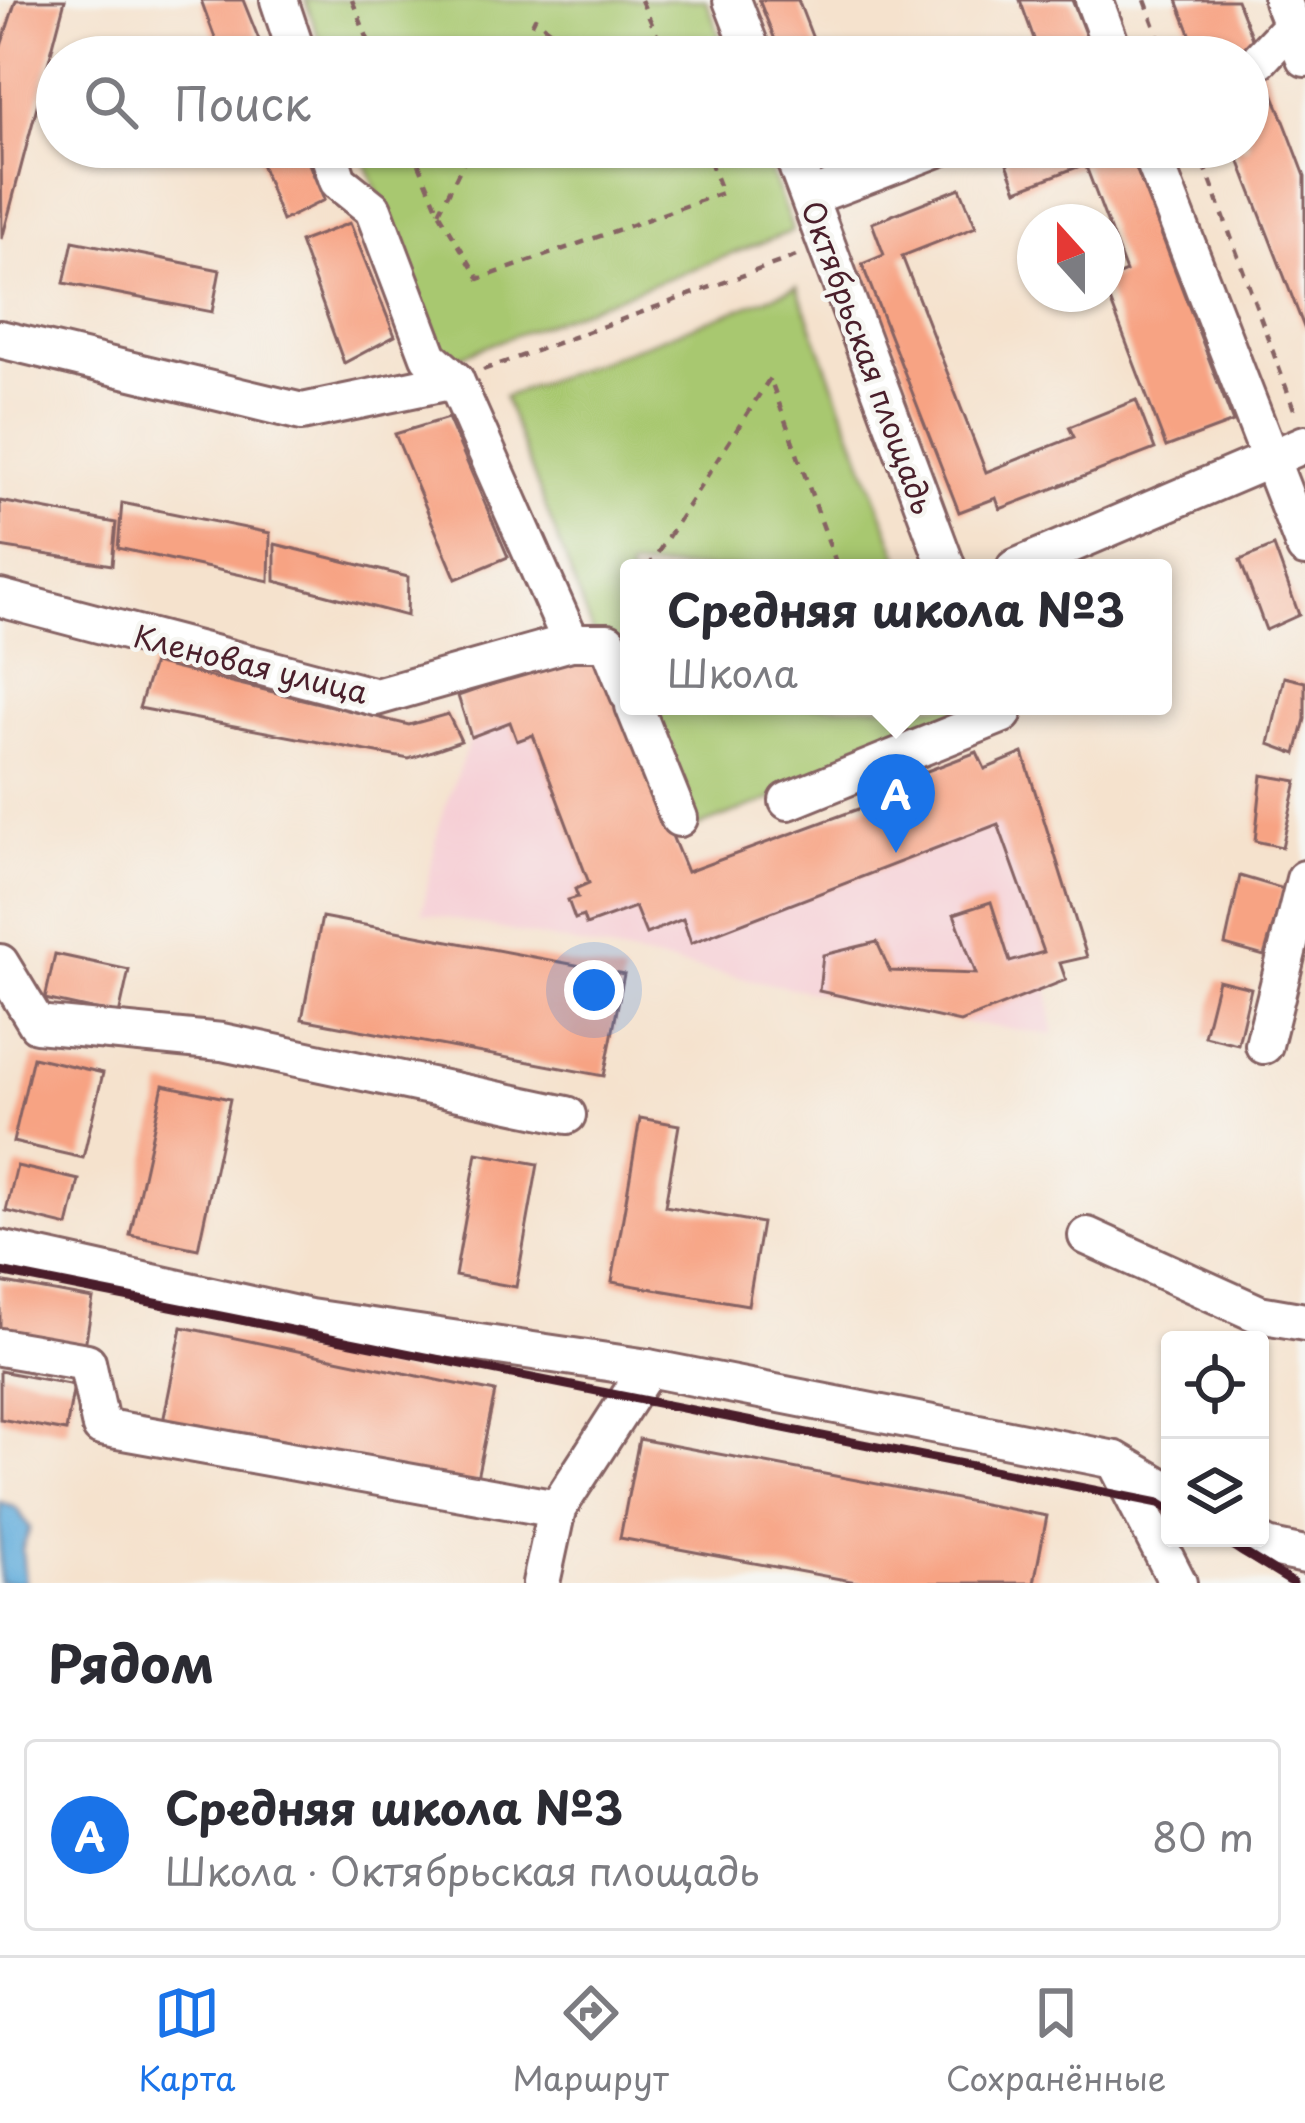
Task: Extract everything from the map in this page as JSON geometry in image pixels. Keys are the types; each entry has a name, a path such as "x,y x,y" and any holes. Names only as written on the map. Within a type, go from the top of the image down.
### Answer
{"street":[{"path":"279,0 291,36"},
{"path":"731,0 746,36"},
{"path":"1094,0 1107,36"},
{"path":"1269,51 1293,28"},
{"path":"334,168 338,181 373,209 429,357 454,380 571,642 608,642 620,672"},
{"name":"Октябрьская площадь","path":"799,168 944,559"},
{"path":"810,196 885,168"},
{"path":"1161,168 1305,548"},
{"path":"0,339 302,412 454,380"},
{"path":"1035,559 1270,456 1301,432"},
{"name":"Кленовая улица","path":"0,598 376,697 571,642"},
{"path":"638,715 679,818"},
{"path":"788,801 1001,715"},
{"path":"1264,1046 1305,879"},
{"path":"0,963 38,1024 222,1042 567,1115"},
{"path":"1087,1236 1258,1314 1305,1322"},
{"path":"0,1249 310,1318 648,1368 1115,1460 1161,1487"},
{"path":"0,1347 87,1362 101,1427 557,1509"},
{"path":"541,1583 557,1509 648,1368"},
{"path":"1115,1460 1178,1583"},
{"path":"1267,1547 1305,1556"}],"path":[{"path":"352,0 367,36"},
{"path":"641,0 657,36"},
{"path":"1145,0 1158,36"},
{"path":"527,36 536,18 557,36"},
{"path":"421,168 439,212 479,279 722,193 712,168"},
{"path":"439,212 461,168"},
{"path":"1206,168 1301,432"},
{"path":"454,380 829,244"},
{"path":"654,559 770,378 835,559"}],"shaded area":[{"path":"595,649 687,871 917,787 914,776 977,752 986,769 1023,753 1087,957 1060,963 1066,980 1048,988 1054,1035 960,1022 422,913 440,820 471,737 458,696"}],"green space":[{"path":"305,0 706,0 720,36 318,36"},
{"path":"368,168 769,168 793,231 441,363"},
{"path":"797,287 900,559 620,559 620,704 504,397"},
{"path":"624,715 958,715 963,727 670,837"}],"water":[{"path":"0,1502 16,1508 30,1528 22,1550 25,1583 0,1583"}],"building":[{"path":"16,0 65,0 56,36 36,36 36,110 2,239 0,49"},
{"path":"201,0 243,0 258,36 214,36"},
{"path":"759,0 798,0 812,36 774,36"},
{"path":"1020,0 1072,0 1086,36 1033,36"},
{"path":"1177,0 1237,0 1251,36 1191,36"},
{"path":"1269,82 1305,176 1305,330 1242,168 1269,168"},
{"path":"263,168 311,168 324,200 282,221"},
{"path":"1009,168 1075,168 1017,190"},
{"path":"1087,168 1136,168 1233,422 1166,447 1115,312 1125,312 1125,204 1100,204"},
{"path":"960,188 976,227 902,256 986,472 1074,437 1069,427 1136,400 1155,449 1000,509 996,498 959,512 862,264 884,255 872,223"},
{"path":"350,223 395,336 344,363 300,242"},
{"path":"73,241 220,270 212,312 64,283"},
{"path":"448,418 508,557 456,579 395,434"},
{"path":"0,501 116,523 112,565 0,547"},
{"path":"122,503 270,533 269,581 118,548"},
{"path":"275,544 408,577 407,616 275,581"},
{"path":"1274,546 1299,615 1266,630 1240,560"},
{"path":"595,649 687,872 918,787 914,776 977,752 985,769 1023,753 1087,957 1060,963 1066,980 960,1022 819,991 823,955 877,942 890,971 976,974 954,914 991,902 1010,962 1044,952 998,824 691,943 683,919 646,934 635,907 586,925 583,916 575,919 568,900 578,897 575,889 589,883 533,735 517,741 510,722 471,737 458,696"},
{"path":"153,663 409,725 448,714 461,741 409,759 139,708"},
{"path":"1284,677 1305,682 1305,719 1296,754 1269,744"},
{"path":"1262,775 1297,781 1282,847 1255,841"},
{"path":"1240,876 1284,889 1264,956 1225,945"},
{"path":"322,917 624,974 604,1076 302,1019"},
{"path":"55,954 129,970 119,1015 45,999"},
{"path":"1218,980 1251,988 1238,1044 1204,1036"},
{"path":"33,1057 103,1073 83,1158 13,1142"},
{"path":"163,1085 230,1099 198,1249 130,1235"},
{"path":"640,1118 679,1125 665,1206 762,1223 748,1305 612,1282"},
{"path":"477,1153 538,1164 516,1287 455,1276"},
{"path":"17,1166 79,1180 68,1226 6,1211"},
{"path":"0,1282 93,1299 85,1346 0,1330"},
{"path":"182,1327 495,1392 474,1492 162,1427"},
{"path":"0,1371 74,1385 66,1431 0,1419"},
{"path":"639,1439 1047,1516 1034,1583 862,1583 620,1538"}],"railway":[{"path":"0,1272 1161,1504"},
{"path":"1235,1547 1293,1583"}],"place":[{"name":"Средняя школа №3","path":"896,853"}]}
